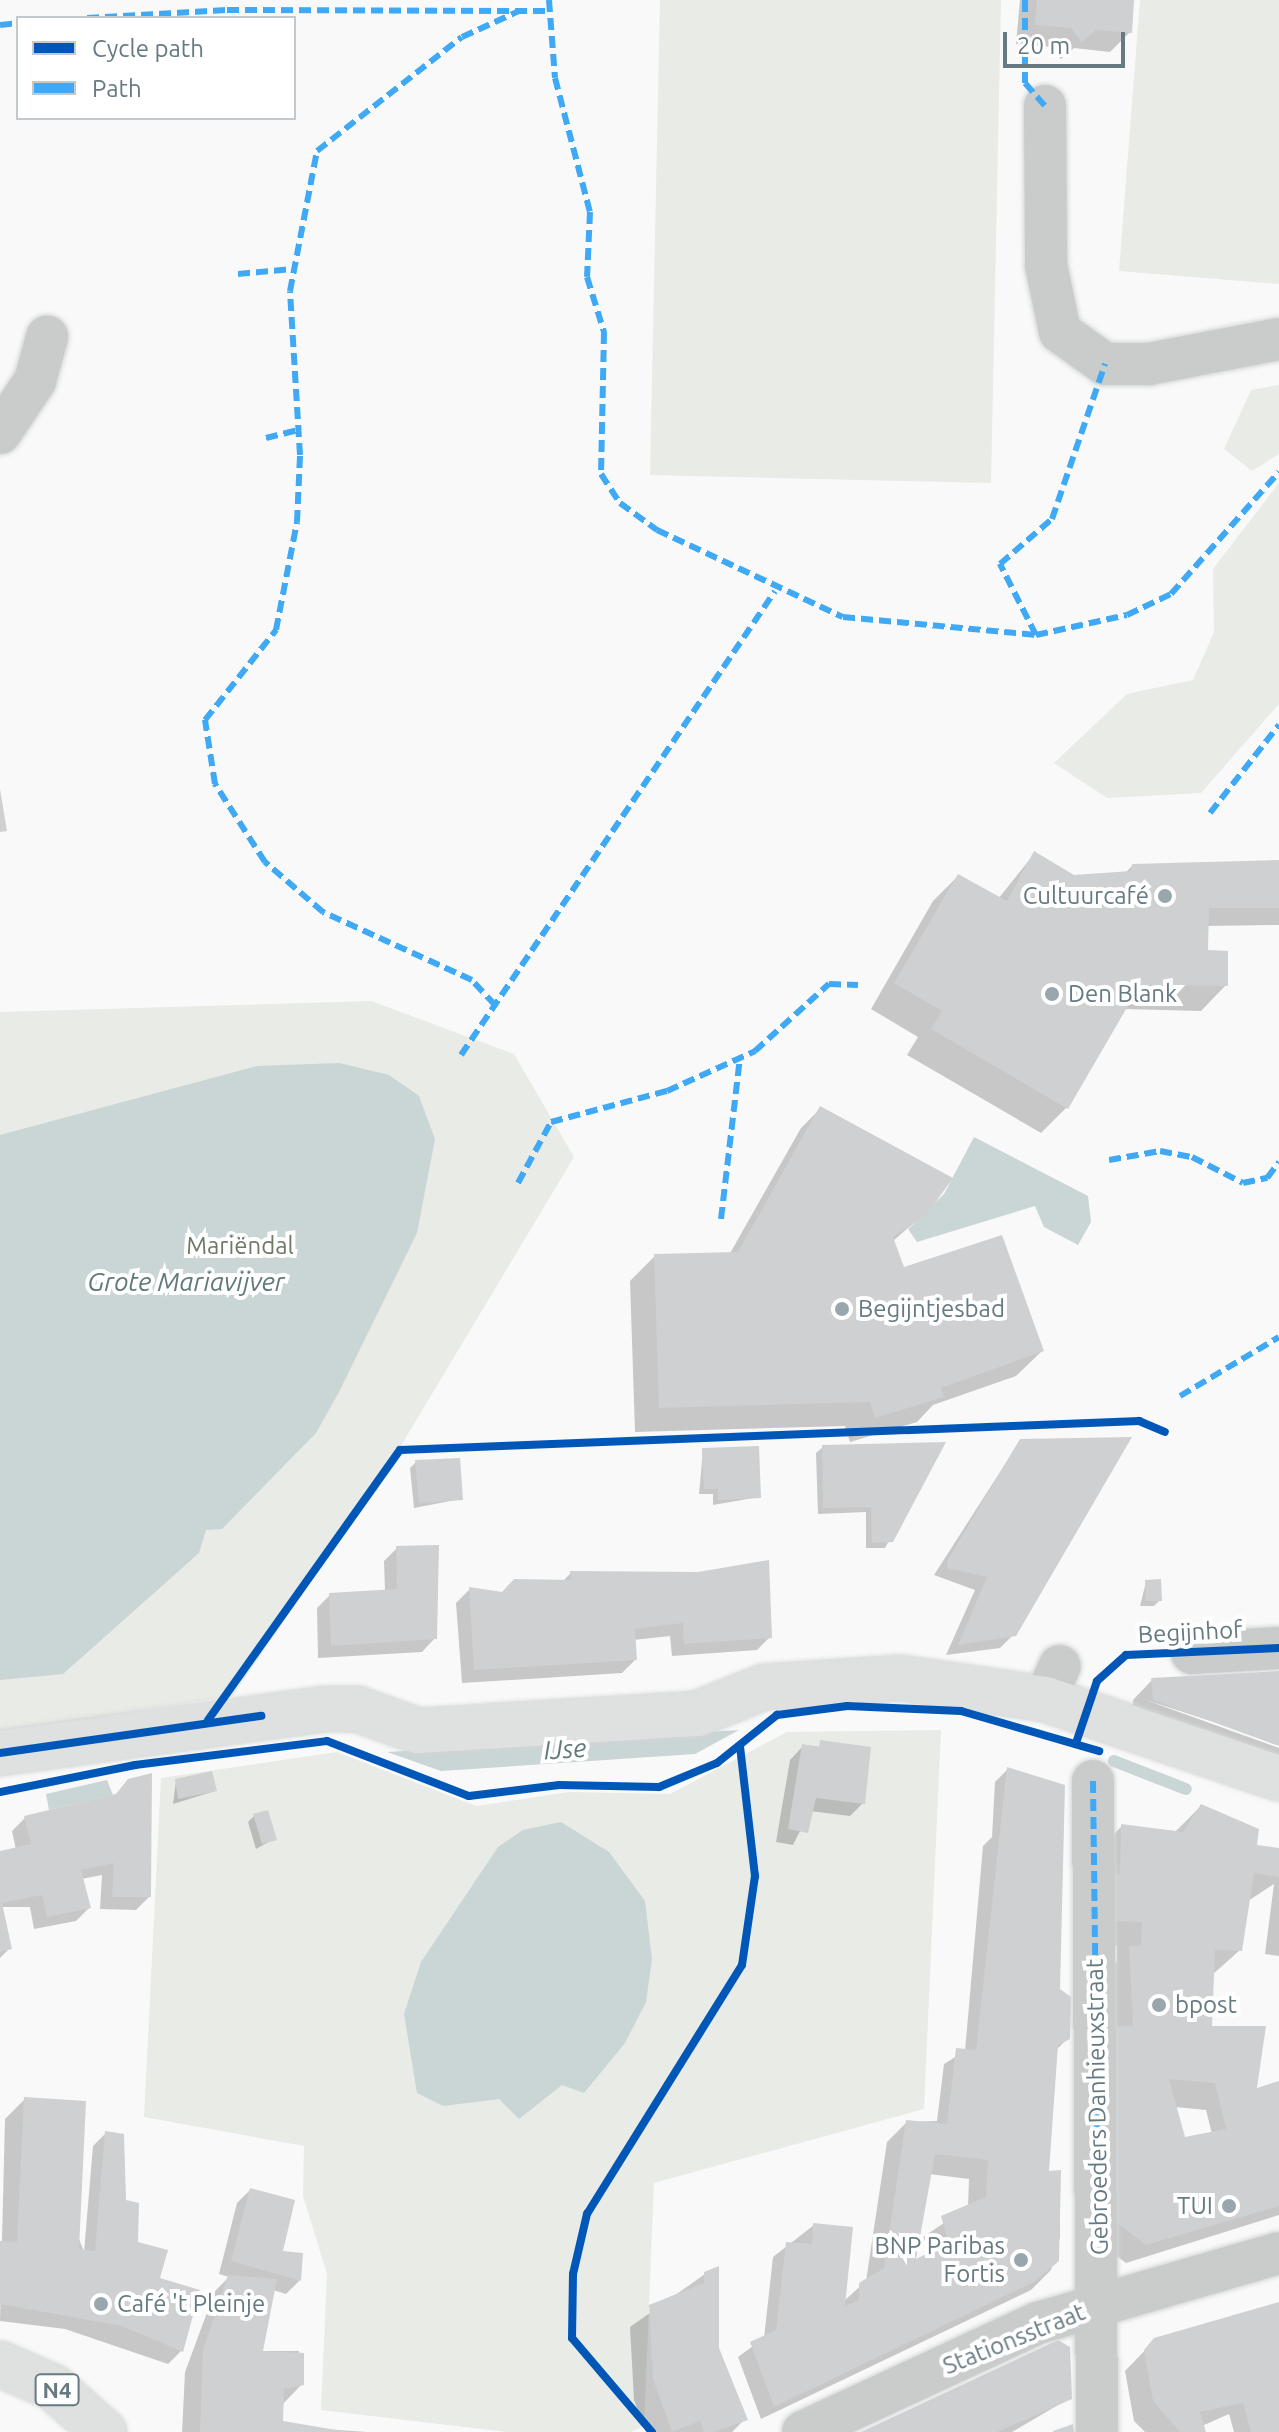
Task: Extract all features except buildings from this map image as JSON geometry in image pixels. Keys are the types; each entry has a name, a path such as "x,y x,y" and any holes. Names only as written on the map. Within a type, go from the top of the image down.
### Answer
{"main road":[{"path":"0,1753 182,1723 325,1709 357,1709 418,1731 697,1714 764,1687 846,1678 959,1683 1052,1682 1279,1778"},
{"name":"N4","path":"0,2364 53,2387 104,2432"}],"street":[{"path":"1045,106 1046,265 1060,332 1105,364 1149,364 1279,339"},
{"path":"0,433 35,381 47,337"},
{"name":"Begijnhof","path":"1192,1653 1279,1648"},
{"name":"Gebroeders Danhieuxstraat","path":"1093,1781 1099,2304 1097,2432"},
{"name":"Stationsstraat","path":"803,2432 1038,2323 1279,2253"}],"green space":[{"path":"660,0 1001,0 991,483 650,475"},
{"path":"1140,0 1279,0 1279,284 1119,271"},
{"path":"1279,385 1279,454 1252,471 1224,449 1251,390"},
{"path":"1279,483 1279,704 1201,793 1107,798 1054,763 1127,694 1193,680 1214,632 1213,569"},
{"name":"Grote Mariavijver","path":"371,1001 514,1054 574,1157 393,1459 233,1696 0,1733 0,1012"},
{"path":"941,1730 924,2109 654,2183 644,2426 631,2432 507,2432 321,2410 327,2274 303,2196 304,2146 144,2117 161,1778 337,1752 476,1806 569,1792 670,1794 787,1732"}],"water":[{"name":"Grote Mariavijver","path":"339,1063 389,1075 419,1096 435,1139 417,1233 339,1392 316,1433 222,1529 206,1530 199,1553 63,1674 0,1680 0,1135 257,1066"},
{"path":"974,1137 1088,1196 1091,1222 1078,1245 1044,1227 1035,1206 917,1242 908,1229 944,1194"},
{"path":"739,1730 695,1754 441,1771 387,1752"},
{"path":"107,1780 113,1795 49,1810 46,1794"},
{"path":"561,1822 609,1852 645,1901 652,1959 646,2002 625,2043 584,2093 562,2085 519,2119 499,2099 443,2106 417,2093 404,2014 421,1962 498,1847 523,1830"}],"waterway":[{"name":"IJse","path":"1114,1761 1186,1789"}],"marked path":[{"path":"549,0 555,78 590,212 587,277 604,332 601,474 620,503 657,530 843,617 1036,635 1127,615 1171,594 1279,472"},
{"path":"1025,0 1025,83 1045,106"},
{"path":"122,16 227,10 546,11"},
{"path":"495,1005 472,980 323,912 265,862 215,784 205,720 276,630 297,522 300,455 290,291 317,151 462,37 519,11"},
{"path":"0,25 16,23"},
{"path":"238,274 293,269"},
{"path":"1036,635 1000,564 1052,519 1105,364"},
{"path":"266,438 298,430"},
{"path":"461,1055 775,591"},
{"path":"1210,813 1279,725"},
{"path":"518,1183 551,1122 667,1091 755,1051 829,984 858,985"},
{"path":"721,1219 740,1057"},
{"path":"1109,1160 1160,1151 1192,1157 1243,1183 1267,1178 1279,1162"},
{"path":"1180,1396 1279,1337"},
{"path":"1093,1781 1098,2219"}],"cycle path":[{"path":"208,1720 400,1450 1139,1421 1165,1432"},
{"path":"1076,1743 1097,1681 1126,1655 1279,1648"},
{"path":"0,1792 135,1765 327,1741 469,1796 559,1785 659,1787 717,1763 777,1715 847,1706 961,1711 1099,1751"},
{"path":"0,1753 261,1716"},
{"path":"652,2432 572,2338 573,2274 587,2214 742,1965 755,1876 740,1746"}],"place":[{"name":"Cultuurcafé","path":"1165,896"},
{"name":"Den Blank","path":"1052,994"},
{"name":"Begijntjesbad","path":"842,1309"},
{"name":"bpost","path":"1159,2005"},
{"name":"TUI","path":"1229,2206"},
{"name":"BNP Paribas Fortis","path":"1021,2260"},
{"name":"Café 't Pleinje","path":"101,2304"}],"park label":[{"name":"Mariëndal","path":"240,1246"}]}
